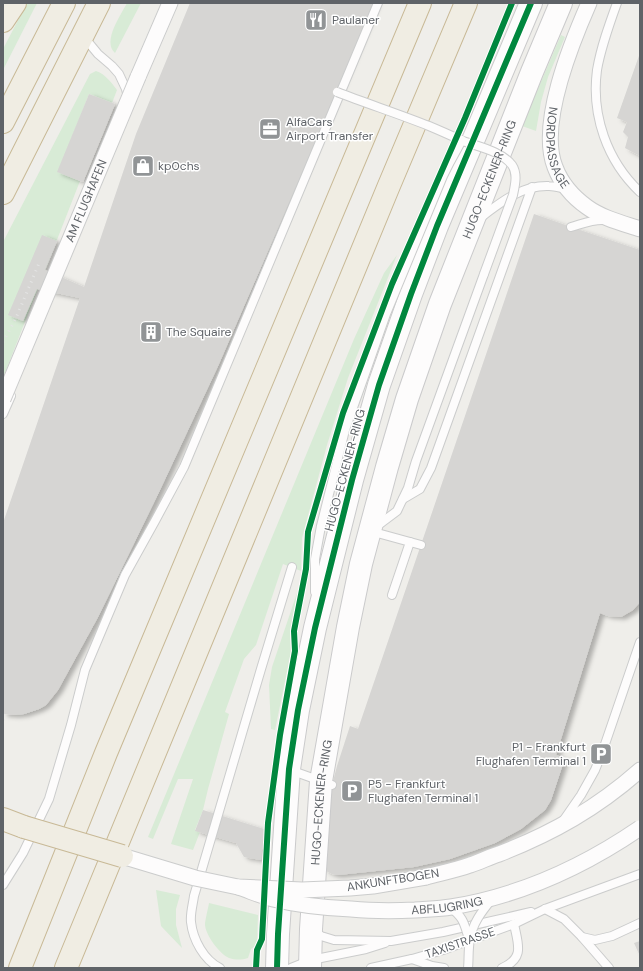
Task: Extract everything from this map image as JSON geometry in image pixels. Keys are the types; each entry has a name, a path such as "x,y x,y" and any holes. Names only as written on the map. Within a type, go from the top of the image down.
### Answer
{"highway":[{"path":"3,21 15,3"},
{"path":"3,122 64,3"},
{"path":"3,193 99,3"},
{"path":"20,968 112,739 420,3"},
{"path":"66,968 388,188 466,3"},
{"path":"3,819 24,827 122,856"}],"street":[{"name":"AM FLUGHAFEN","path":"3,399 170,3"},
{"name":"HUGO-ECKENER-RING","path":"277,968 289,769 298,710 315,628 352,480 379,385 411,294 437,226 530,3"},
{"name":"HUGO-ECKENER-RING","path":"310,964 311,929 326,783 348,627 361,564 407,398 440,304 561,3"},
{"name":"NORDPASSAGE","path":"589,3 567,59 558,89 550,125 551,152 554,166 569,190 587,207 598,214 640,229"},
{"name":"ANKUNFTBOGEN","path":"122,856 195,878 238,888 302,890 373,886 426,877 470,865 519,846 559,827 581,814 622,786 640,770"},
{"name":"ABFLUGRING","path":"238,888 273,899 325,908 378,911 450,907 493,898 538,883 575,867 640,828"}],"lane":[{"path":"3,885 23,853 49,799 84,670 122,583 184,467 378,3"},
{"path":"617,3 605,36 597,70 597,113 602,132 612,155 630,182 640,192"},
{"path":"3,414 57,288 125,115 128,102 126,89 119,74 98,54 83,35"},
{"path":"338,92 496,153 506,159 512,166 516,181 513,195 416,461 408,488 396,511 370,531"},
{"path":"315,628 315,559 321,526 345,430 386,314 443,176 462,140"},
{"path":"473,223 507,199 532,187 550,186 569,190"},
{"path":"403,499 420,489 431,468 532,187"},
{"path":"570,227 597,220 618,222"},
{"path":"370,531 421,545"},
{"path":"392,595 410,542"},
{"path":"220,968 208,960 200,949 195,937 191,921 194,896 292,567"},
{"path":"559,827 581,795 595,770 640,642"},
{"path":"289,769 326,783"},
{"name":"TAXISTRASSE","path":"371,968 412,959 443,950 514,924 545,909 640,874"},
{"path":"468,968 470,940 473,927 478,917 493,898"},
{"path":"450,907 460,914 470,940"},
{"path":"545,909 564,919 609,968"},
{"name":"TAXISTRASSE","path":"291,968 366,949 391,941 471,926 545,909"},
{"path":"582,937 595,940 601,939 612,936 640,923"},
{"path":"502,968 514,961 517,955 519,947 514,924"},
{"name":"TAXISTRASSE","path":"311,929 321,936 334,940 391,941"},
{"path":"412,959 432,966 444,968"}],"green space":[{"path":"27,3 37,3 3,70 3,49"},
{"path":"127,3 141,3 115,53 111,42 112,35 117,21"},
{"path":"561,35 565,37 548,77 541,102 536,131 522,126"},
{"path":"96,71 105,76 117,90 112,103 89,94 58,172 80,181 3,378 3,242 90,74"},
{"path":"397,255 348,378 327,445 302,538 301,571 283,564 256,645 244,659 225,712 229,714 203,810 195,830 200,832 193,850 171,844 193,779 178,779 153,839 148,837 354,339 384,273"},
{"path":"298,590 290,633 291,652 275,730 271,729 269,685 272,667"},
{"path":"156,890 180,895 176,909 176,925 182,948 161,926"},
{"path":"209,903 258,915 257,945 251,949 248,958 238,960 229,958 225,956 214,944 205,925"}],"building":[{"name":"The Squaire","path":"190,3 375,3 218,366 98,617 58,690 46,705 24,714 3,714 3,523 80,298 37,289 23,321 8,315 42,235 57,241 45,270 84,287 136,134"},
{"path":"640,53 640,156 625,148 628,137 623,132 627,122 617,118"},
{"path":"89,94 115,104 83,182 57,172"},
{"path":"534,214 640,250 640,602 633,610 621,617 608,616 600,613 556,755 565,758 551,800 545,810 521,829 495,843 450,859 414,867 338,875 332,874 326,871 322,866 332,785 337,766 350,726 358,729"},
{"path":"203,810 264,829 261,860 244,857 236,843 195,831"},
{"path":"640,941 640,956 634,943"}],"railway":[{"path":"3,342 16,318 40,261"},
{"path":"3,720 5,714"}],"cycle path":[{"path":"256,968 257,950 262,939 268,823 280,735 295,651 294,631 306,569 308,532 343,413 392,284 465,118 512,3"},
{"path":"277,968 289,769 298,710 315,628 352,480 379,385 411,294 437,226 531,3"}],"place":[{"name":"Paulaner","path":"316,20"},
{"name":"AlfaCars Airport Transfer","path":"270,129"},
{"name":"kp0chs","path":"143,166"},
{"name":"The Squaire","path":"151,332"},
{"name":"P1 - Frankfurt Flughafen Terminal 1","path":"601,754"},
{"name":"P5 - Frankfurt Flughafen Terminal 1","path":"352,791"}]}
